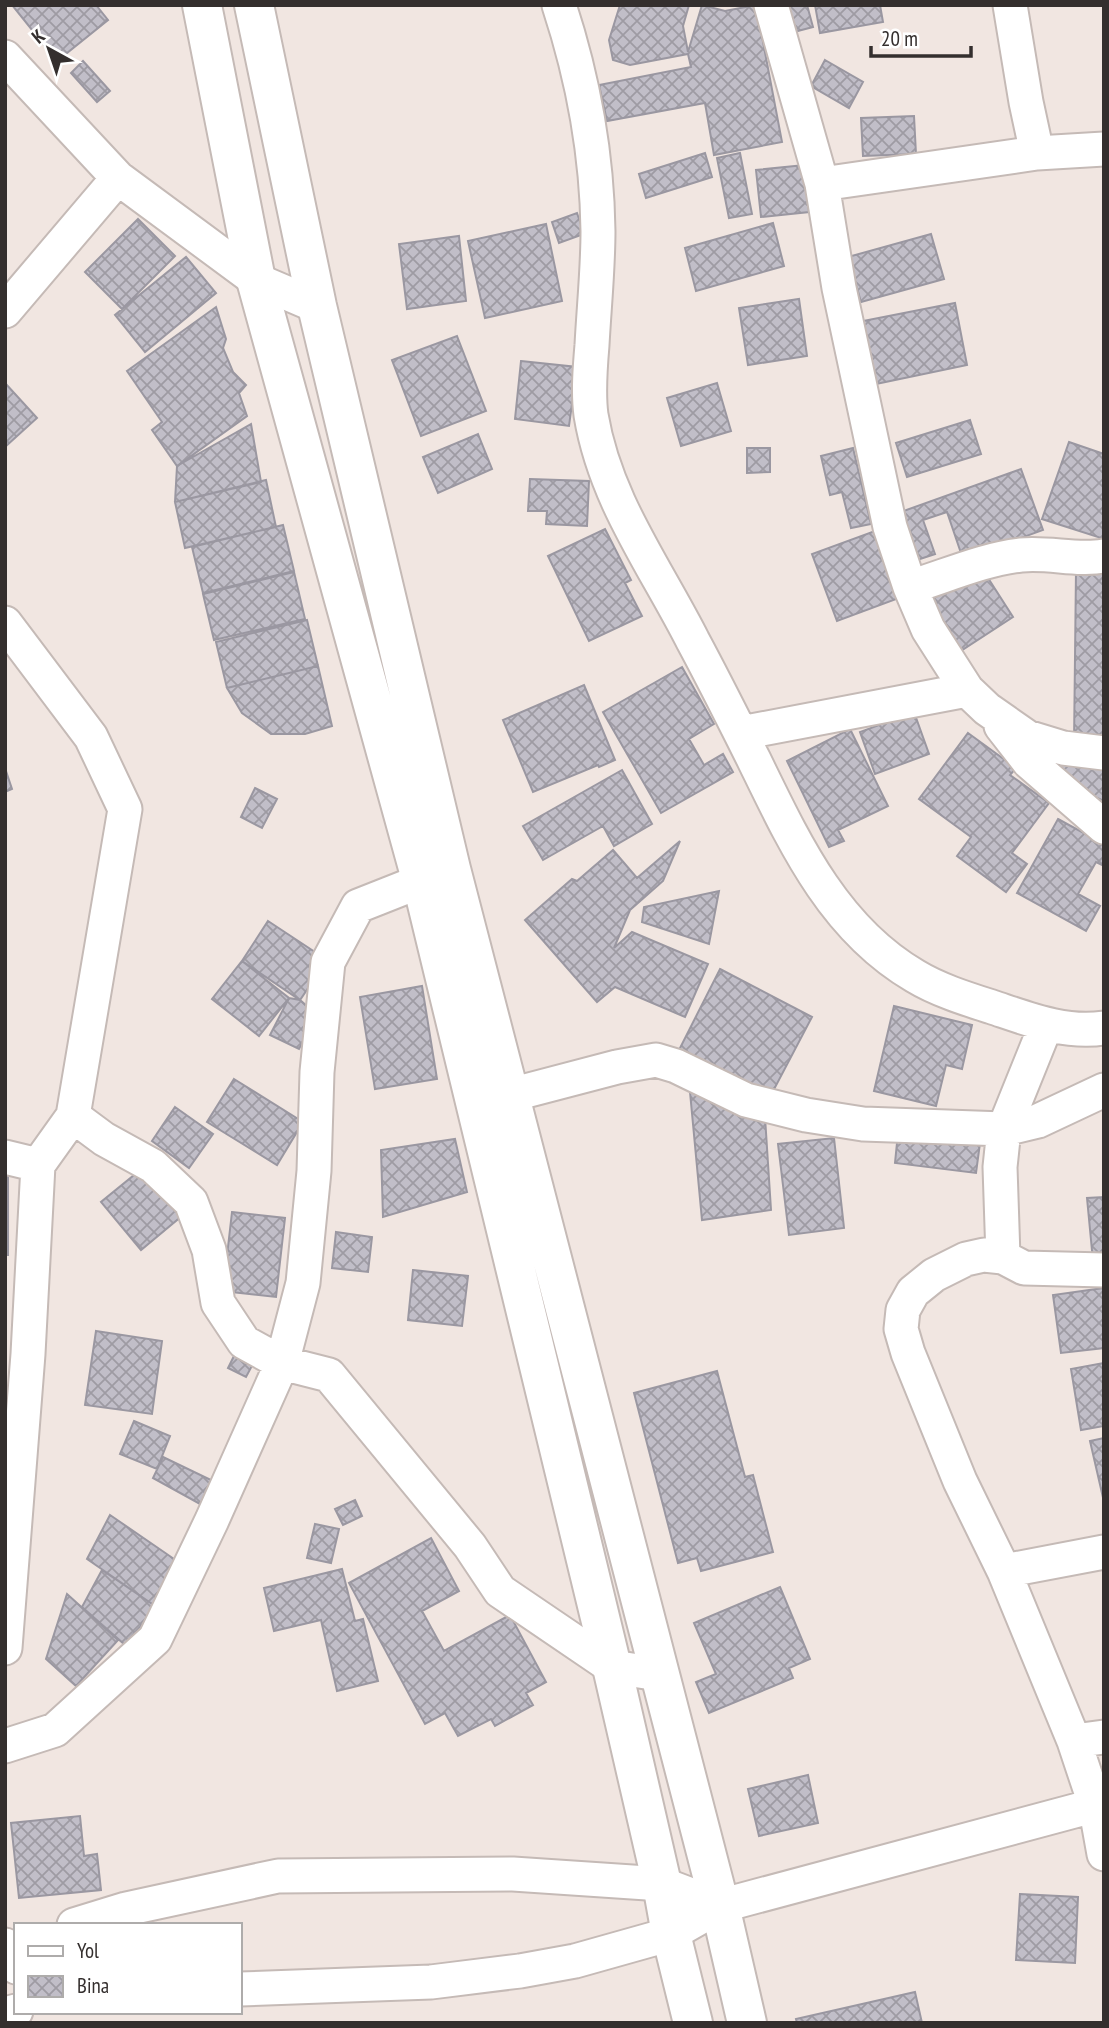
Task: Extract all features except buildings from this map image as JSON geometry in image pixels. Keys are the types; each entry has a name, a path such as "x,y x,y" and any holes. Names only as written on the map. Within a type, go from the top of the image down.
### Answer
{"highway":[{"path":"202,5 256,280 436,874 510,1095 720,1906 747,2023"},
{"path":"254,5 436,874 693,2023"}],"street":[{"path":"559,5 581,86 595,174 598,231 590,374 591,413 600,454 620,509 685,624 791,835 824,893 853,926 881,952 916,977 981,1004 1046,1025 1092,1030 1104,1028"},
{"path":"771,5 822,184 859,389 890,527 910,587 928,629 977,699 1029,762 1104,827"},
{"path":"1010,5 1037,153"},
{"path":"5,57 118,178 256,280 317,306"},
{"path":"822,184 1037,153 1104,149"},
{"path":"5,312 118,178"},
{"path":"910,587 999,559 1022,555 1091,558 1104,556"},
{"path":"5,624 91,737 125,809 73,1116 38,1165 17,1356 5,1648"},
{"path":"741,733 977,699 1027,737 1063,748 1104,753"},
{"path":"5,1746 55,1730 155,1639 217,1510 282,1363 303,1283 314,1171 317,1072 328,962 358,906 436,874"},
{"path":"1003,1257 1000,1167 1004,1129 1046,1025"},
{"path":"510,1095 617,1067 656,1060 676,1066 746,1100 806,1115 863,1124 1004,1129 1038,1121 1104,1090"},
{"path":"73,1116 104,1139 153,1166 191,1202 209,1250 218,1303 244,1342 282,1363 329,1375 470,1546 500,1591 612,1667 659,1674"},
{"path":"5,1157 38,1165"},
{"path":"1104,1270 1024,1268 1003,1257 984,1255 966,1259 934,1275 914,1292 903,1310 901,1329 908,1353 960,1481 1089,1739 1100,1803 1104,1854"},
{"path":"1004,1571 1104,1552"},
{"path":"242,1990 431,1982 575,1961 671,1934 720,1906 1100,1803"},
{"path":"80,1923 126,1909 278,1876 513,1874 662,1884 720,1906"},
{"path":"5,1946 14,1963"}]}
